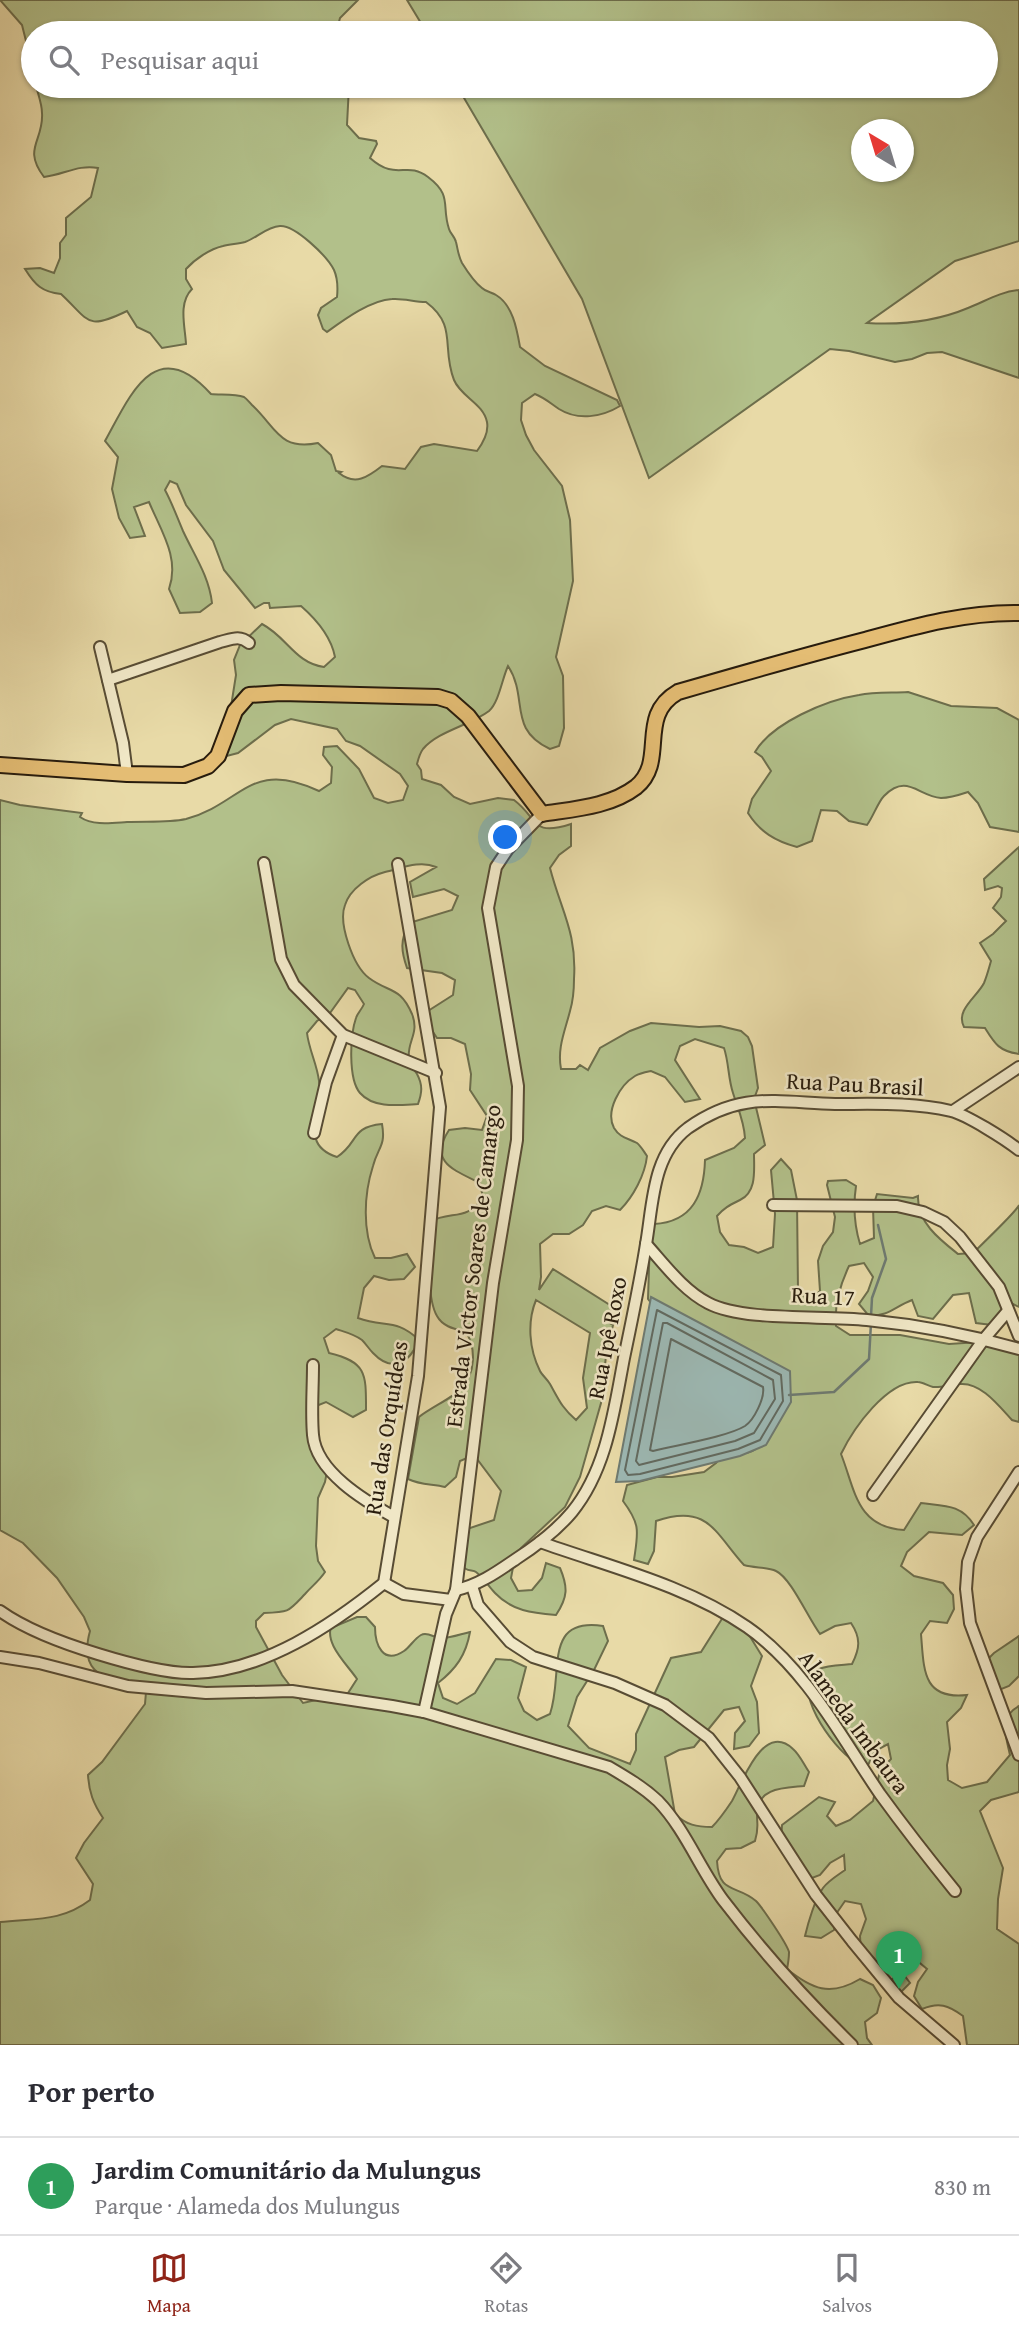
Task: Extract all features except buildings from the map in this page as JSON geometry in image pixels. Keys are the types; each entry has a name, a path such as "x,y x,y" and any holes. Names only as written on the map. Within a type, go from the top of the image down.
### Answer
{"main road":[{"path":"0,765 184,775 208,766 218,756 235,711 248,695 281,693 438,697 451,701 468,716 542,814 597,805 635,788 648,771 657,713 663,703 678,692 946,619 993,612 1019,612"}],"street":[{"path":"108,680 238,637 250,643"},
{"path":"100,647 123,743 127,774"},
{"name":"Estrada Victor Soares de Camargo","path":"424,1712 446,1614 453,1595 493,1283 517,1140 518,1086 488,908 496,867 508,849 542,814"},
{"path":"264,863 281,959 294,985 343,1035 436,1073"},
{"name":"Rua das Orquídeas","path":"384,1583 418,1376 440,1107 398,864"},
{"path":"314,1133 326,1082 343,1035"},
{"path":"953,1111 1019,1067"},
{"name":"Rua Pau Brasil","path":"686,1130 721,1110 754,1100 898,1104 953,1111 1008,1141 1019,1150"},
{"name":"Rua Ipê Roxo","path":"472,1587 540,1542 572,1511 594,1477 610,1430 655,1184 660,1166 670,1148 686,1130"},
{"path":"773,1205 897,1206 923,1212 944,1222 999,1287 1019,1336"},
{"name":"Rua 17","path":"646,1244 686,1288 709,1304 737,1312 866,1320 984,1339 1019,1349"},
{"path":"873,1495 984,1339 1007,1311"},
{"path":"313,1365 313,1436 317,1452 335,1475 363,1500 394,1517"},
{"path":"1019,1472 977,1537 968,1562 966,1589 970,1623 1019,1755"},
{"name":"Alameda Imbaura","path":"540,1542 684,1592 748,1628 769,1645 808,1687 901,1823 955,1891"},
{"path":"0,1611 30,1628 86,1651 190,1674 219,1672 291,1646 341,1615 384,1583 404,1594 453,1595 472,1587 478,1605 510,1642 533,1657 615,1683 665,1705 709,1738 740,1777 816,1895 852,1941 899,1998 954,2045"},
{"path":"0,1657 39,1663 128,1686 206,1693 292,1691 424,1712 610,1767 659,1802 722,1898 770,1957 852,2045"}],"green space":[{"path":"0,0 358,0 339,21 21,21 21,24"},
{"path":"407,0 1019,0 1019,241 955,261 867,323 905,323 931,319 1019,290 1019,378 942,352 927,353 895,362 830,349 649,478 582,299 464,98 998,98 998,21 420,21"},
{"path":"39,98 348,98 347,125 359,138 376,141 370,158 387,169 420,172 441,190 449,229 462,263 479,286 502,299 507,305 520,347 545,366 617,400 620,406 606,413 590,416 566,413 535,394 522,403 521,420 526,435 534,450 562,486 570,520 573,581 556,657 563,676 564,728 559,746 550,749 528,732 523,722 514,678 508,666 498,696 489,711 429,743 422,751 417,764 422,779 441,785 454,797 470,804 498,798 514,800 542,827 571,824 571,846 559,855 550,868 571,935 574,962 573,999 561,1047 561,1069 576,1069 580,1065 588,1070 600,1048 651,1023 720,1026 741,1031 748,1037 752,1046 758,1088 754,1099 765,1145 754,1154 753,1180 749,1192 717,1216 720,1232 729,1245 758,1253 773,1247 775,1214 771,1170 781,1159 791,1170 797,1200 798,1291 809,1301 820,1291 818,1261 823,1246 833,1232 835,1217 828,1181 846,1180 856,1186 855,1215 860,1244 874,1238 873,1207 877,1194 913,1198 918,1196 925,1222 958,1254 973,1253 1019,1205 1019,1307 1013,1304 992,1325 976,1323 969,1293 953,1295 933,1319 918,1316 912,1300 887,1313 869,1316 859,1304 873,1277 864,1263 849,1266 838,1295 836,1326 850,1335 900,1335 949,1344 995,1341 1019,1348 1019,1422 1012,1420 989,1396 968,1384 933,1387 920,1382 906,1383 883,1397 872,1408 841,1454 854,1493 867,1514 876,1522 904,1530 921,1503 958,1510 974,1525 962,1535 929,1532 907,1552 901,1566 914,1576 943,1583 953,1595 954,1609 947,1623 930,1621 921,1634 925,1670 933,1687 952,1695 967,1695 961,1708 947,1722 950,1749 948,1780 962,1788 987,1782 1010,1755 1006,1721 1012,1710 1019,1706 1019,1792 991,1800 980,1811 1003,1868 997,1929 1019,1944 1019,2045 967,2045 963,2016 943,2006 922,2009 914,1996 918,1982 927,1969 915,1959 884,1970 870,1964 861,1952 860,1936 866,1919 861,1904 845,1901 836,1914 834,1930 821,1938 805,1936 812,1911 823,1888 845,1870 844,1855 830,1863 820,1875 804,1881 781,1841 782,1825 819,1797 835,1802 827,1816 836,1826 850,1820 873,1801 880,1771 891,1759 888,1744 875,1751 868,1765 853,1760 825,1731 811,1702 808,1689 810,1677 819,1669 852,1664 858,1643 851,1623 835,1626 820,1634 782,1575 773,1570 744,1565 717,1532 699,1519 674,1516 656,1521 654,1551 648,1564 634,1560 637,1529 633,1516 623,1501 627,1485 657,1477 704,1472 726,1451 744,1453 761,1445 648,1299 650,1238 654,1224 678,1218 687,1212 699,1195 705,1160 734,1148 745,1138 724,1048 695,1039 680,1046 675,1060 700,1099 685,1102 665,1077 651,1071 629,1080 619,1092 611,1114 614,1128 619,1134 637,1143 647,1156 638,1185 620,1210 606,1206 592,1211 583,1225 569,1234 553,1234 540,1244 539,1290 553,1269 613,1307 604,1320 613,1325 606,1356 601,1403 580,1477 565,1507 521,1548 514,1562 511,1578 518,1591 532,1590 542,1578 546,1563 560,1568 566,1592 556,1615 531,1612 508,1604 479,1574 466,1569 458,1561 457,1545 464,1530 494,1520 501,1491 474,1455 460,1461 456,1477 445,1487 408,1479 419,1417 458,1392 466,1383 472,1368 472,1345 466,1332 443,1323 433,1308 429,1270 429,1222 464,1213 483,1198 480,1183 447,1164 441,1150 449,1130 482,1130 487,1116 470,1090 471,1074 465,1044 451,1038 437,1038 429,1026 428,1011 453,995 455,980 442,973 407,968 404,956 402,946 409,923 452,910 458,896 444,889 413,897 410,882 436,867 424,864 385,872 367,880 347,899 343,913 348,944 363,972 376,983 398,994 412,1014 414,1033 409,1048 409,1060 421,1085 418,1104 372,1102 360,1093 356,1086 351,1057 352,1035 357,1016 364,1004 355,990 348,988 330,1013 317,1021 307,1033 319,1081 315,1125 318,1144 337,1157 365,1128 382,1124 382,1142 368,1188 368,1236 375,1258 407,1254 415,1267 404,1279 389,1280 374,1276 364,1288 358,1318 397,1326 419,1340 406,1359 394,1364 380,1359 362,1340 349,1333 336,1329 324,1338 329,1353 351,1361 362,1371 366,1387 366,1410 353,1417 326,1402 311,1408 307,1425 328,1466 318,1498 316,1546 318,1561 325,1572 291,1608 264,1613 256,1621 256,1627 282,1675 303,1703 348,1693 357,1679 333,1646 330,1631 332,1624 336,1626 357,1617 366,1617 375,1627 382,1651 391,1656 404,1651 424,1634 442,1638 470,1632 459,1661 438,1683 443,1698 457,1704 475,1693 496,1659 511,1660 526,1667 518,1698 524,1711 537,1720 550,1714 563,1639 571,1630 584,1626 603,1626 608,1641 577,1697 568,1726 589,1748 630,1764 636,1750 636,1734 671,1658 701,1652 725,1614 740,1616 762,1656 751,1686 757,1702 759,1733 749,1746 734,1749 735,1733 745,1721 739,1707 724,1710 694,1747 665,1757 675,1814 692,1825 712,1827 732,1801 748,1769 763,1748 782,1742 795,1751 809,1772 804,1786 773,1791 762,1799 758,1805 755,1841 741,1848 726,1849 717,1861 718,1872 725,1884 749,1896 763,1910 789,1952 787,1969 796,1976 813,1986 830,1989 849,1985 860,1979 873,1985 881,1998 877,2013 865,2022 867,2038 872,2045 0,2045 0,1922 58,1916 90,1900 93,1884 76,1858 103,1818 92,1797 88,1775 102,1762 145,1704 146,1692 109,1679 93,1667 88,1658 87,1647 90,1631 84,1617 57,1578 23,1543 0,1530 0,800 82,813 80,817 97,823 186,819 221,804 261,781 277,779 296,782 319,791 331,783 332,767 323,755 324,747 337,746 359,769 374,798 388,803 403,800 408,786 400,774 360,746 346,741 337,729 291,719 275,725 238,753 223,757 236,675 234,660 240,645 262,624 314,665 324,667 335,657 333,649 322,629 301,606 270,608 269,603 264,603 255,608 224,570 213,541 186,505 177,484 170,481 165,490 204,575 212,603 200,612 180,613 169,589 172,578 171,555 149,502 134,507 145,536 130,538 119,518 112,489 118,457 105,441 124,406 146,377 159,370 174,369 191,376 211,394 244,397 286,440 305,445 318,443 331,455 336,471 350,479 366,476 382,466 405,469 421,447 434,444 477,451 487,430 485,415 454,380 445,329 436,311 426,302 384,300 358,311 327,332 323,329 318,315 321,308 337,297 335,273 318,250 294,230 286,227 275,227 245,242 213,249 186,269 186,279 192,289 184,308 186,344 162,348 150,333 137,327 127,311 103,321 90,320 61,294 40,287 25,269 40,268 54,273 60,258 60,243 66,235 66,218 91,197 98,168 84,167 44,177 34,151 42,123","holes":["536,1300 590,1333 583,1378 587,1408 576,1420 561,1404 536,1363 530,1326"]},
{"path":"908,692 951,706 997,708 1019,720 1019,832 990,827 978,803 968,792 941,798 906,786 892,789 884,796 867,825 849,821 837,811 821,810 812,841 797,847 769,835 753,820 748,813 752,799 771,771 762,757 755,752 763,741 787,723 831,702 865,694"},
{"path":"1019,847 1019,1054 998,1046 985,1028 964,1027 962,1015 984,983 991,961 980,943 1006,921 993,908 1001,897 1002,888 998,886 985,890 984,879"},
{"path":"1019,1636 1019,1676 1009,1686 994,1692 983,1664"},
{"path":"901,1971 910,1983 898,1995 888,1983"}],"water":[{"path":"651,1297 790,1371 791,1402 766,1445 740,1456 640,1481 616,1482"}],"waterway":[{"path":"871,1316 872,1298 886,1259 878,1225"},
{"path":"789,1395 834,1392 869,1359 871,1323"}],"place":[{"name":"Jardim Comunitário da Mulungus","path":"899,1989"}]}
